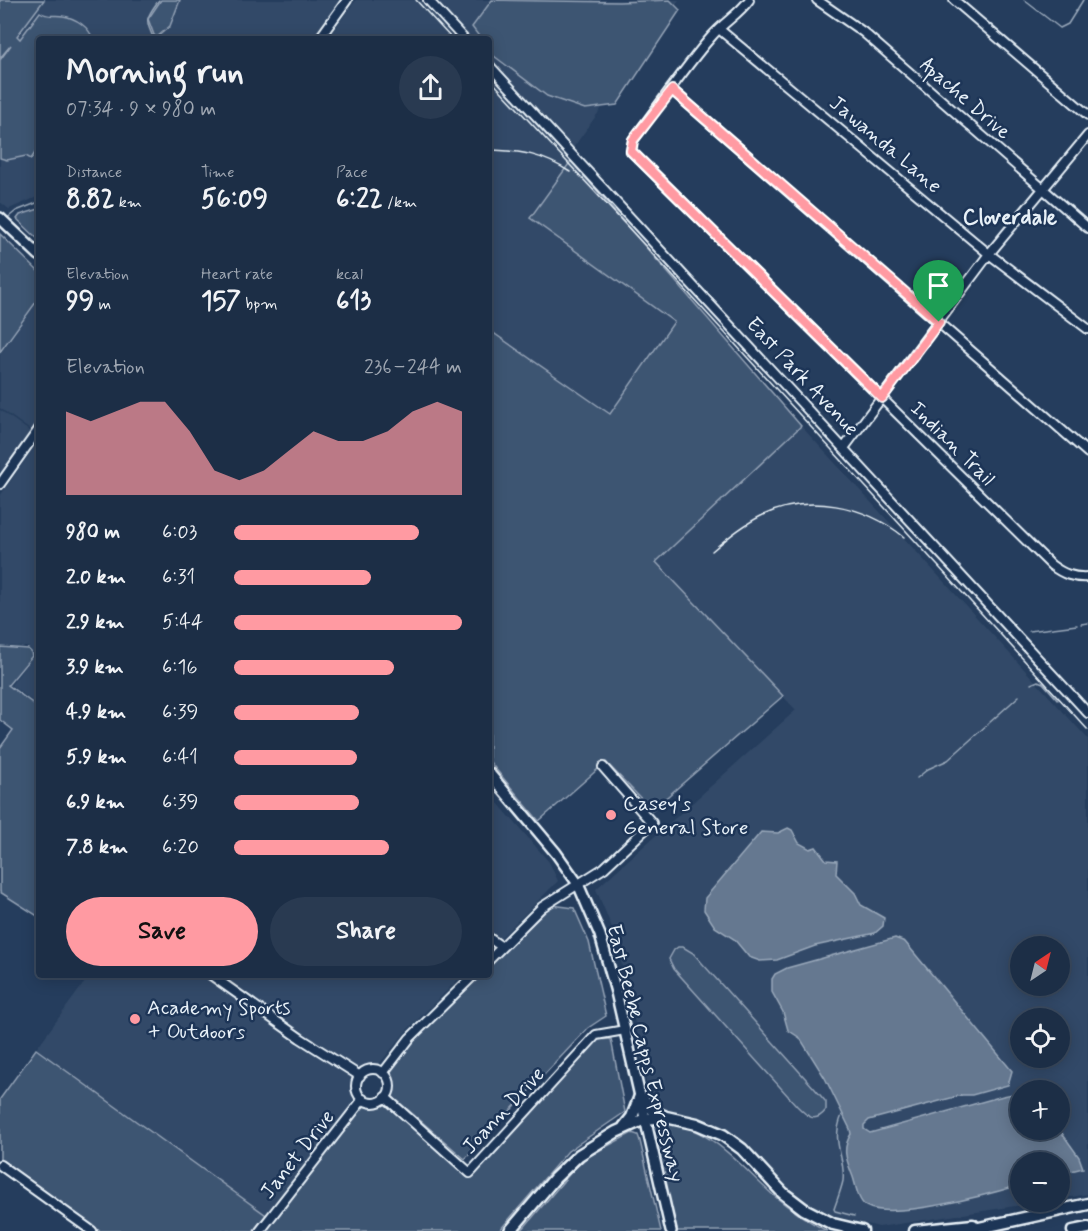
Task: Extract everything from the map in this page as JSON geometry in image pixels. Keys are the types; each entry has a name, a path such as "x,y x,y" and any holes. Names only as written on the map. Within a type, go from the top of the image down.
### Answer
{"highway":[{"path":"640,1096 656,1113 697,1124 723,1135 742,1149 783,1194 804,1209 833,1224 862,1231"},
{"path":"623,1129 639,1104 640,1096"},
{"path":"510,1231 555,1178 579,1155 645,1119 666,1117"},
{"path":"966,1231 1088,1204"},
{"path":"915,1231 1015,1220"},
{"path":"1073,1231 1088,1228"}],"main road":[{"path":"0,218 36,252"},
{"name":"East Beebe Capps Expressway","path":"492,776 534,824 578,884 600,934 625,1030 671,1231"}],"street":[{"path":"321,36 347,0"},
{"path":"428,0 461,36"},
{"name":"Indian Trail","path":"749,0 740,12 719,29 633,140 631,151 1051,565 1075,578 1088,577"},
{"name":"Apache Drive","path":"817,0 858,28 1088,228"},
{"path":"954,0 1088,115"},
{"name":"Jawanda Lane","path":"719,29 989,254 1088,329"},
{"name":"East Park Avenue","path":"492,69 1088,713"},
{"path":"672,90 1088,453"},
{"path":"844,447 989,254 1088,135"},
{"path":"0,484 36,433"},
{"path":"492,957 542,907 604,868 652,823 603,767"},
{"path":"492,940 502,947"},
{"path":"215,978 300,1038 360,1076"},
{"path":"383,1073 410,1038 471,978"},
{"name":"Joann Drive","path":"385,1097 470,1173 596,1035 625,1030"},
{"path":"371,1069 383,1073 389,1080 390,1086 385,1097 373,1102 363,1099 356,1084 360,1076 366,1070 371,1069"},
{"name":"Janet Drive","path":"260,1231 363,1099"},
{"path":"0,1165 92,1231"}],"shaded area":[{"path":"0,0 342,0 315,36 36,36 36,197 9,209 0,202"},
{"path":"0,0 44,0 17,36 20,39 40,12 60,15 77,21 91,36 36,36 36,152 31,159 26,156 7,160 0,158 0,60 11,45 0,58"},
{"path":"161,0 180,0 170,26 158,36 154,35 148,19"},
{"path":"356,0 419,0 453,36 329,36"},
{"path":"433,0 679,0 573,148 492,62 492,36 467,36"},
{"path":"492,0 619,2 670,0 680,10 617,105 585,109 547,96 494,56 492,36 479,36 472,27"},
{"path":"492,77 571,161 530,218 674,322 611,414 492,332"},
{"path":"571,161 801,426 656,562 783,696 652,810 606,762 539,821 492,765 492,332 610,414 674,322 530,218"},
{"path":"36,210 36,237 17,219 20,215"},
{"path":"0,234 36,269 36,302 0,352"},
{"path":"36,304 36,428 33,432 0,408 0,354"},
{"path":"0,410 32,433 0,477"},
{"path":"801,426 1088,739 1088,1194 1070,1197 1070,1152 1010,1152 1010,1207 879,1227 829,1214 806,1203 784,1187 751,1147 717,1124 678,1113 664,1112 653,1102 644,1075 636,1027 615,935 596,889 796,710 656,562"},
{"path":"36,445 36,704 11,685 34,655 32,651 28,647 0,646 0,496"},
{"path":"0,647 28,649 32,656 8,685 36,706 36,915 0,892 0,748 13,730 0,720"},
{"path":"492,796 549,862 558,881 492,946"},
{"path":"788,828 792,830 799,843 810,849 816,847 826,860 837,861 836,874 855,893 861,905 884,918 883,926 875,933 815,946 777,960 760,961 749,957 734,939 715,927 704,910 705,898 761,832 778,833"},
{"path":"552,905 574,908 589,942 606,1016 588,1028 465,1159 392,1096 390,1068 412,1039 476,978 492,978 492,962"},
{"path":"895,938 905,942 1012,1071 1008,1085 869,1120 864,1125 864,1129 870,1133 1010,1095 1010,1140 1067,1140 1079,1157 1083,1168 1070,1171 1070,1152 1010,1152 1010,1188 918,1208 879,1210 863,1204 846,1156 850,1129 825,1078 800,1038 788,1030 783,1012 772,992 772,979 775,974 787,968"},
{"path":"678,947 683,947 693,953 815,1089 826,1102 826,1110 822,1114 815,1118 801,1110 674,969 669,959"},
{"path":"88,978 460,978 407,1030 380,1063 364,1068 356,1075 352,1084 354,1101 266,1215 36,1049"},
{"path":"611,1039 625,1112 568,1151 499,1231 265,1231 364,1104 385,1104 470,1178 596,1040"},
{"path":"36,1049 266,1215 253,1231 100,1231 0,1159 0,1099"},
{"path":"658,1123 676,1125 708,1138 735,1159 779,1200 827,1231 677,1231 652,1128"},
{"path":"632,1133 638,1135 640,1141 661,1231 521,1231 587,1157"}],"waterway":[{"path":"153,36 148,19 159,0"},
{"path":"1024,0 1060,28 1068,24 1083,0"},
{"path":"5,220 16,211 36,203"},
{"path":"1081,624 1088,623"},
{"path":"1029,631 1077,625"},
{"path":"1031,684 1038,681 1043,683 1058,700"},
{"path":"917,778 928,769 948,760 1019,696"},
{"path":"842,1115 838,1142 843,1181 834,1209 854,1216"}],"railway":[{"path":"416,0 449,36"},
{"path":"492,81 1088,730"},
{"path":"492,150 531,155 550,161 570,172"},
{"path":"712,551 735,532 761,516 798,505 817,504 854,510 889,526 904,537"}],"place":[{"name":"Casey's General Store","path":"611,815"},
{"name":"Academy Sports + Outdoors","path":"135,1019"}],"district":[{"name":"Cloverdale","path":"1010,216"}],"route":[{"path":"672,90 939,322 882,398 631,151 633,140 672,90"}]}
